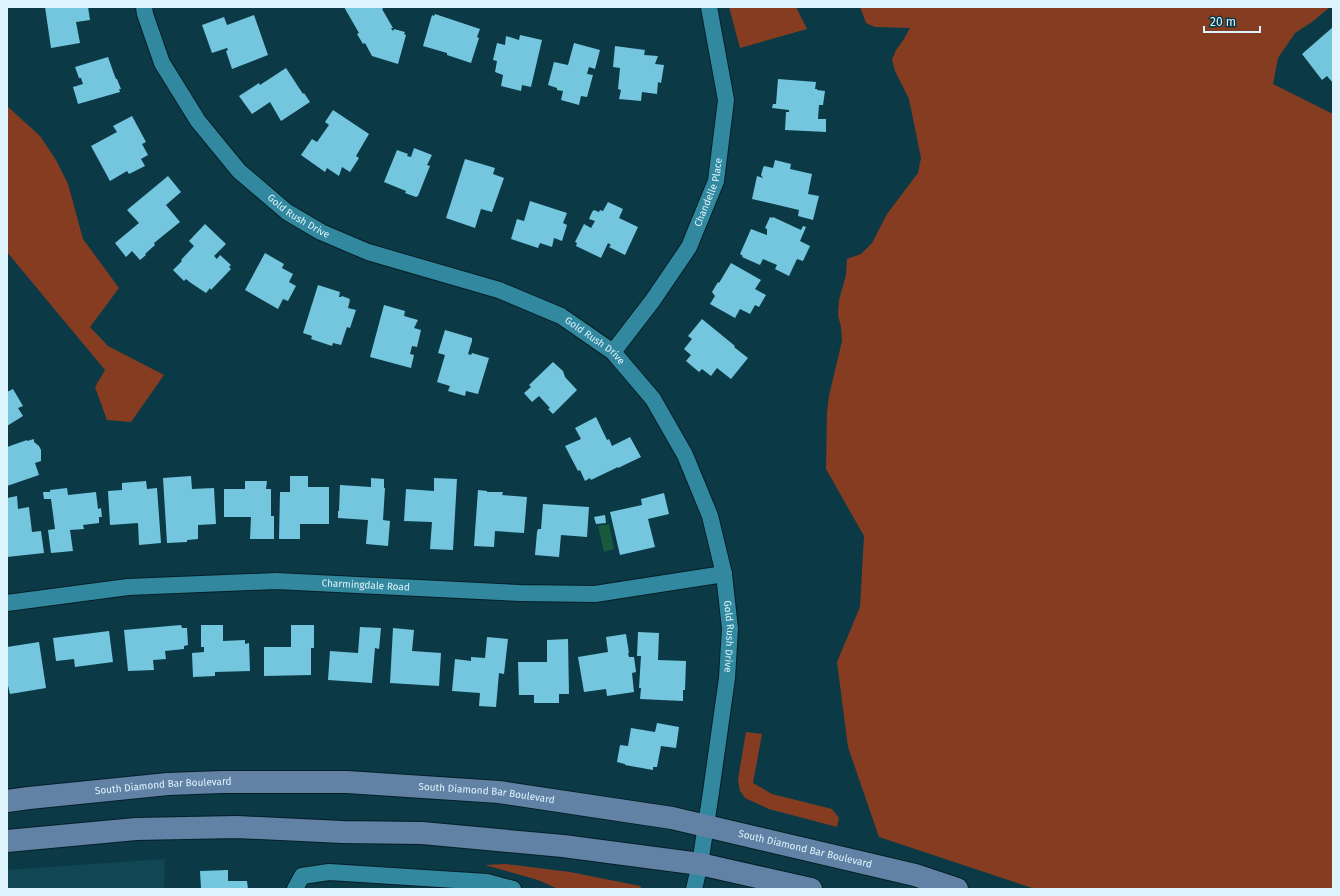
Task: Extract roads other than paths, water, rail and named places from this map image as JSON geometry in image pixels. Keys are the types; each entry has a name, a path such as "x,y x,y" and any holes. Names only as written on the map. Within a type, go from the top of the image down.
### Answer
{"main road":[{"name":"South Diamond Bar Boulevard","path":"7,801 168,784 222,782 347,782 499,792 672,818 914,875 957,889"},
{"path":"7,841 136,829 229,828 422,833 563,846 700,864 812,889"}],"street":[{"name":"Gold Rush Drive","path":"144,7 162,63 198,121 239,171 287,212 321,232 368,252 499,290 561,316 613,352 654,399 685,455 710,516 724,574 730,629 728,664 706,826 700,864 694,889"},
{"name":"Chandelle Place","path":"613,352 653,300 689,247 716,181 726,100 709,7"},
{"name":"Charmingdale Road","path":"7,603 128,587 276,581 512,592 595,594 724,574"},
{"path":"295,889 302,876 329,872 488,882 512,889"}]}
